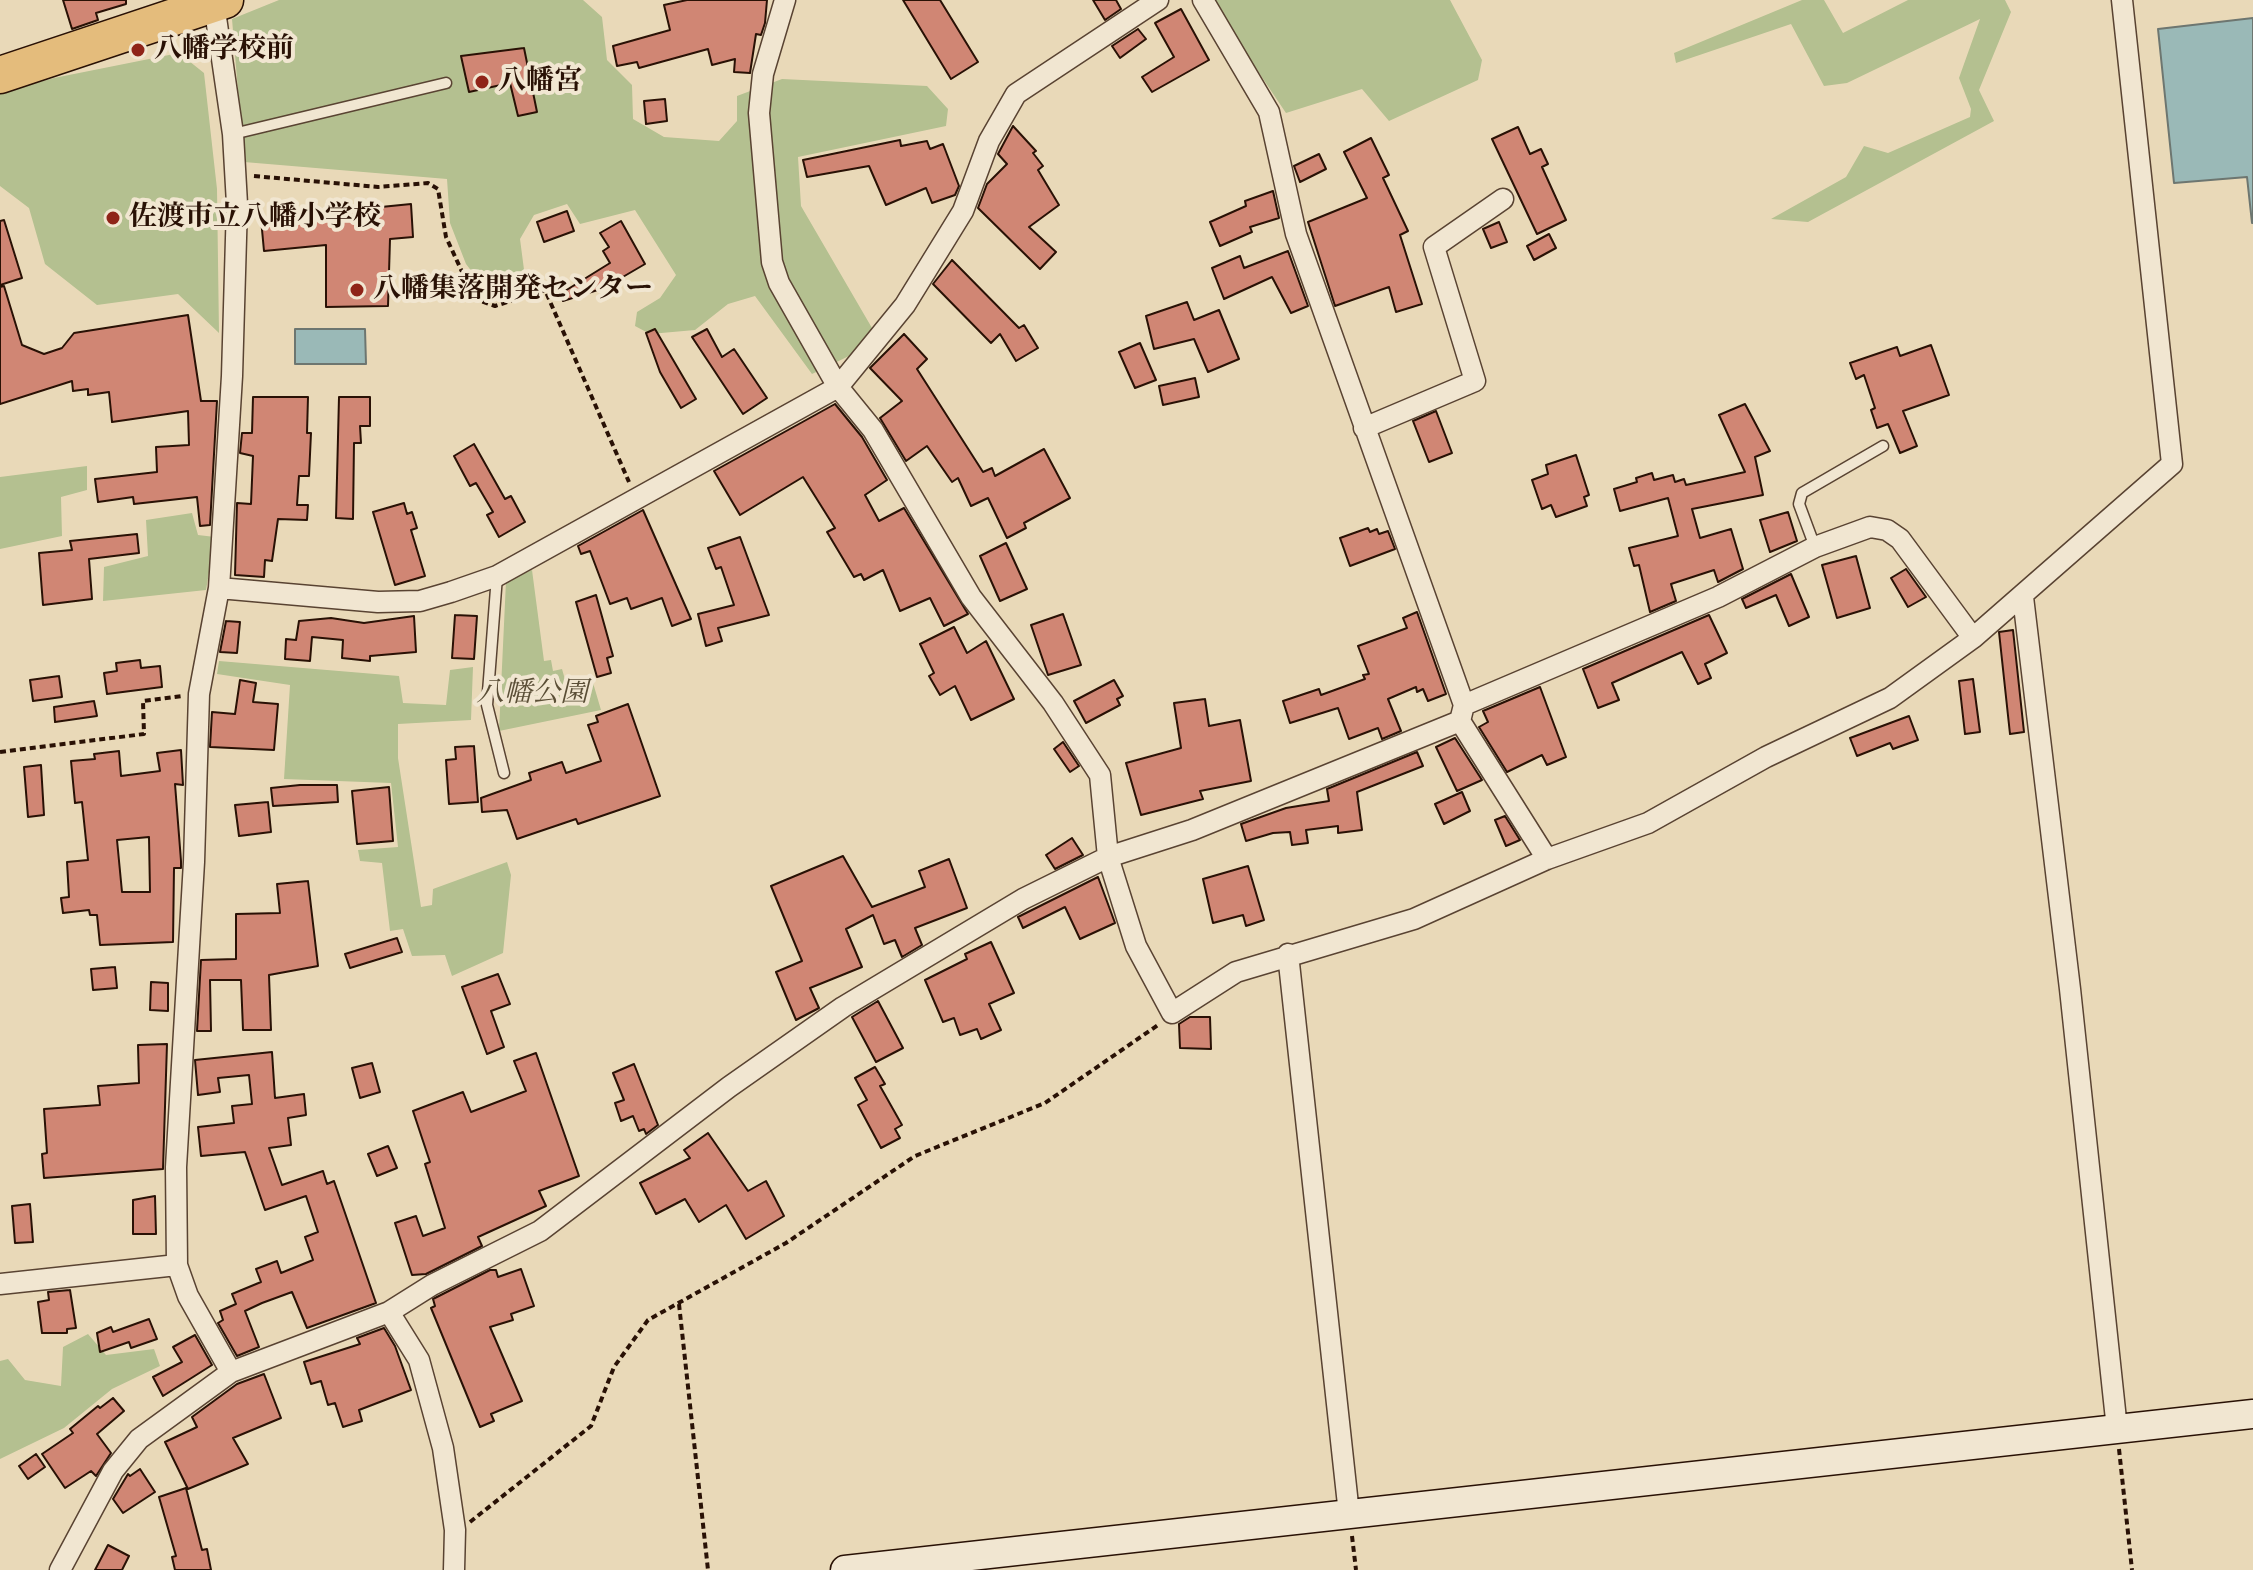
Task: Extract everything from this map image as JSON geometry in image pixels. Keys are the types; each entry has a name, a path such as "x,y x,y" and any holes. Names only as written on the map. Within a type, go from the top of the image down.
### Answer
{"highway":[{"path":"0,75 163,16 219,2"}],"street":[{"path":"785,0 763,74 759,113 772,262 838,387 873,430 971,597 1053,703 1100,775 1108,857 1136,946 1172,1013 1236,972 1288,954 1414,919 1547,859 1648,823 1766,757 1890,698 1973,638 2023,597 2172,464 2122,0"},
{"path":"219,588 378,602 420,601 497,576 838,387 913,292 963,211 989,141 1016,94 1158,0"},
{"path":"1203,0 1269,112 1296,234 1462,713 1547,859"},
{"path":"219,2 235,174 232,391 219,588 199,694 194,862 176,1167 177,1265 188,1296 231,1372"},
{"path":"1364,428 1475,381 1434,247 1503,199"},
{"path":"60,1570 113,1471 139,1439 231,1372 389,1312 432,1285 540,1231 729,1087 843,1007 1023,899 1108,857 1249,808 1718,597 1815,547 1870,527 1887,530 1912,552 1973,638"},
{"path":"2023,597 2070,989 2117,1429"},
{"path":"1288,954 1349,1514"},
{"path":"0,1284 177,1265"},
{"path":"389,1312 419,1360 443,1448 455,1530 454,1570"},
{"path":"845,1570 2253,1414"}],"lane":[{"path":"233,134 446,83"},
{"path":"1815,547 1799,504 1802,493 1883,446"},
{"path":"497,576 487,705 504,773"}],"path":[{"path":"235,174 378,187 428,183 438,189 446,237 470,289 481,301 495,306 545,290 636,497"},
{"path":"0,752 144,734 143,701 199,694"},
{"path":"455,1530 477,1518 526,1475 591,1426 614,1367 648,1320 786,1243 915,1156 1045,1103 1172,1013"},
{"path":"679,1304 708,1570"},
{"path":"2117,1429 2132,1570"},
{"path":"1349,1514 1356,1570"}],"green space":[{"path":"279,0 583,0 602,17 607,60 632,85 633,119 664,137 719,141 737,121 737,96 782,79 927,86 948,109 946,126 798,157 801,206 872,328 851,355 812,374 755,296 728,304 695,330 650,334 635,326 637,312 660,298 676,275 635,210 580,224 567,204 534,215 520,239 526,285 507,293 486,290 466,264 450,223 447,179 244,162 232,19"},
{"path":"1210,0 1450,0 1482,60 1478,80 1389,121 1362,89 1286,113"},
{"path":"1802,0 1824,0 1843,33 1908,0 2005,0 2011,12 1979,90 1994,121 1808,222 1771,219 1846,177 1864,146 1888,153 1970,117 1971,109 1959,78 1980,19 1847,83 1824,86 1791,24 1676,63 1674,53"},
{"path":"179,53 204,73 217,189 219,333 178,294 97,305 45,264 29,208 0,186 0,93 54,78"},
{"path":"87,466 87,490 61,497 62,536 0,549 0,477"},
{"path":"192,513 198,535 215,537 206,590 103,601 104,567 148,556 146,520"},
{"name":"八幡公園","path":"532,570 544,661 551,660 553,671 562,669 566,683 591,676 601,710 499,731 506,581"},
{"path":"219,661 399,676 403,703 446,705 450,670 473,667 471,720 398,724 398,758 421,907 432,905 433,889 507,862 511,875 503,953 452,976 445,955 412,956 403,929 390,931 382,863 360,861 358,850 398,847 391,783 284,779 290,685 217,674"},
{"path":"88,1334 106,1355 154,1349 160,1366 112,1389 64,1428 0,1459 0,1361 8,1359 25,1380 61,1386 63,1347"}],"water":[{"path":"2253,18 2252,223 2247,177 2174,183 2158,29"},
{"path":"295,329 365,329 366,364 295,364"}],"building":[{"path":"63,0 126,0 126,4 96,13 98,20 72,29"},
{"path":"687,0 767,0 765,23 761,35 756,34 750,73 734,72 735,59 712,65 708,49 639,68 637,62 617,66 613,46 670,30 664,5"},
{"path":"903,0 940,0 978,62 951,79"},
{"path":"1093,0 1116,0 1121,9 1105,20"},
{"path":"1181,9 1209,60 1152,92 1142,77 1174,57 1155,23"},
{"path":"1138,29 1146,39 1120,58 1112,46"},
{"name":"八幡宮","path":"524,48 537,112 518,116 510,83 469,92 461,56"},
{"path":"665,99 667,121 646,124 644,101"},
{"path":"1013,126 1036,151 1033,153 1043,166 1038,170 1059,205 1029,227 1056,252 1040,269 978,208 987,184 1007,164 998,154"},
{"path":"1518,127 1530,154 1541,149 1548,164 1542,167 1566,220 1537,234 1492,139"},
{"path":"1371,138 1389,175 1383,178 1408,231 1400,235 1422,304 1396,312 1389,287 1335,306 1308,222 1367,198 1344,152"},
{"path":"900,140 901,146 927,141 930,149 943,144 959,186 955,195 932,203 926,188 886,205 869,166 807,177 803,160"},
{"path":"1319,154 1326,169 1300,182 1294,166"},
{"path":"1273,191 1279,218 1250,227 1252,232 1220,246 1210,222 1246,206 1245,201"},
{"path":"411,204 413,237 390,239 388,306 326,307 326,245 264,251 261,219"},
{"path":"567,211 574,231 544,242 537,222"},
{"path":"4,220 22,278 0,285 0,221"},
{"path":"621,221 645,264 604,288 563,301 560,294 610,263 603,251 609,247 600,233"},
{"path":"1499,222 1507,242 1491,248 1483,229"},
{"path":"1549,234 1556,248 1534,260 1527,246"},
{"path":"1288,251 1308,306 1291,313 1272,277 1224,299 1212,268 1240,256 1244,268"},
{"path":"952,260 1019,328 1024,325 1038,348 1016,361 1000,334 991,343 933,284"},
{"path":"4,286 22,345 44,354 62,348 74,333 188,315 201,401 217,401 210,525 200,526 197,497 134,504 133,497 98,502 95,479 157,472 156,447 189,445 188,411 112,422 109,392 88,395 88,389 73,391 72,381 0,404 0,287"},
{"path":"1187,302 1194,320 1219,310 1239,359 1208,372 1194,339 1154,349 1146,316"},
{"path":"655,329 696,399 681,408 660,372 646,333"},
{"path":"707,329 722,357 734,349 767,398 743,414 692,337"},
{"path":"904,334 927,359 917,369 983,472 992,468 995,476 1044,449 1070,498 1024,523 1026,528 1007,538 988,498 971,506 958,478 952,482 927,446 906,461 880,418 902,401 870,368"},
{"path":"1140,343 1156,380 1135,388 1119,352"},
{"path":"1931,345 1949,395 1903,411 1917,446 1900,453 1888,424 1877,428 1871,410 1875,408 1864,375 1856,379 1850,363 1897,347 1900,356"},
{"path":"1195,378 1199,397 1163,405 1159,386"},
{"path":"253,397 308,397 307,433 311,433 309,476 299,476 297,505 308,505 307,520 278,519 272,561 265,560 264,577 235,575 237,503 251,504 253,456 240,453 242,433 252,433"},
{"path":"339,397 370,397 370,426 360,426 361,443 354,443 353,519 336,518"},
{"path":"835,404 862,437 887,480 865,495 879,521 904,508 968,614 944,626 930,598 900,611 883,570 864,580 861,574 854,577 827,532 835,528 803,477 740,515 714,471"},
{"path":"1745,404 1770,451 1755,457 1763,495 1692,509 1700,538 1731,529 1743,569 1718,582 1714,570 1671,584 1676,601 1650,612 1639,565 1634,566 1629,548 1678,536 1668,498 1620,511 1614,489 1637,482 1636,478 1652,473 1654,480 1673,475 1675,482 1684,479 1686,485 1745,472 1719,415"},
{"path":"1436,411 1452,453 1429,462 1413,421"},
{"path":"474,444 505,499 511,496 525,522 499,537 487,515 493,512 476,483 470,486 454,456"},
{"path":"1576,455 1589,495 1584,497 1587,506 1556,517 1551,505 1542,509 1532,480 1548,474 1546,465"},
{"path":"404,503 407,514 412,512 417,528 411,530 425,576 395,585 373,512"},
{"path":"643,510 691,619 672,626 662,598 631,609 627,598 610,604 590,551 581,554 578,546"},
{"path":"1788,512 1797,541 1770,552 1760,520"},
{"path":"1368,528 1370,532 1377,529 1379,534 1388,531 1395,549 1350,566 1340,538"},
{"path":"137,534 139,553 89,559 92,599 43,605 39,553 72,550 70,541"},
{"path":"740,537 769,615 718,628 722,641 706,646 698,614 734,605 721,567 716,569 708,548"},
{"path":"1006,543 1027,589 1000,601 980,556"},
{"path":"1856,556 1870,608 1837,618 1822,565"},
{"path":"1906,569 1926,597 1908,607 1891,578"},
{"path":"1791,574 1809,617 1789,626 1776,595 1746,608 1742,599"},
{"path":"596,595 613,656 607,658 611,673 597,677 576,602"},
{"path":"1417,612 1446,694 1428,701 1423,689 1417,692 1416,687 1388,699 1401,731 1382,739 1378,728 1349,739 1338,708 1290,723 1283,701 1319,689 1321,695 1365,679 1363,675 1369,674 1358,646 1407,628 1403,618"},
{"path":"1063,614 1081,665 1048,675 1031,625"},
{"path":"455,615 477,616 474,659 452,658"},
{"path":"1709,615 1727,653 1705,664 1711,678 1698,684 1682,652 1612,683 1619,700 1598,708 1583,669"},
{"path":"414,616 416,652 370,656 370,661 342,658 343,640 312,637 310,661 285,659 286,639 296,640 299,621 331,618 364,623"},
{"path":"226,621 240,622 237,653 220,652"},
{"path":"954,627 967,653 986,641 1014,699 971,720 955,686 940,695 929,676 934,673 920,644"},
{"path":"2013,630 2024,732 2010,734 1999,632"},
{"path":"140,660 141,668 160,666 162,687 107,694 104,673 117,671 116,663"},
{"path":"59,676 62,697 33,701 30,680"},
{"path":"1973,679 1980,732 1965,734 1959,681"},
{"path":"240,680 256,683 253,702 278,704 274,750 210,747 212,712 235,714"},
{"path":"1114,680 1123,696 1117,699 1120,705 1086,723 1074,701"},
{"path":"1540,687 1566,757 1547,765 1542,755 1507,772 1479,727 1488,722 1483,711"},
{"path":"1205,699 1209,726 1240,720 1251,781 1200,791 1203,799 1141,815 1126,763 1181,748 1174,703"},
{"path":"94,701 97,716 55,722 54,707"},
{"path":"628,704 660,796 578,824 576,819 517,839 507,810 482,812 481,798 531,780 529,773 562,762 566,773 601,761 588,725 598,722 596,716"},
{"path":"1909,716 1918,740 1893,749 1890,743 1857,756 1850,738"},
{"path":"1455,738 1482,780 1457,791 1436,747"},
{"path":"1063,742 1079,766 1070,772 1054,749"},
{"path":"474,746 478,802 449,804 446,760 456,759 455,747"},
{"path":"181,750 183,785 175,784 181,868 174,868 173,942 100,945 97,915 90,915 89,910 63,913 61,898 69,897 67,862 88,860 82,802 75,803 71,761 95,759 94,754 119,751 121,776 160,771 157,753","holes":["149,837 150,892 122,892 117,840"]},
{"path":"1417,752 1423,766 1357,792 1362,830 1338,833 1338,826 1306,830 1308,843 1292,845 1290,832 1273,833 1246,841 1241,824 1286,808 1329,801 1327,789"},
{"path":"41,765 44,815 28,817 24,767"},
{"path":"337,785 338,802 273,806 271,788"},
{"path":"389,787 393,841 357,844 352,791"},
{"path":"1462,792 1470,811 1444,824 1435,804"},
{"path":"268,802 271,832 239,836 235,805"},
{"path":"1505,816 1520,840 1506,846 1495,820"},
{"path":"1072,838 1083,855 1055,869 1046,855"},
{"path":"843,856 872,907 925,887 919,871 949,859 967,908 915,928 922,945 902,957 895,940 884,944 873,915 846,929 862,967 810,988 819,1008 796,1020 776,972 802,961 771,886"},
{"path":"1248,866 1264,920 1246,926 1243,915 1213,923 1203,879"},
{"path":"1098,877 1115,923 1080,939 1065,907 1023,928 1018,917"},
{"path":"308,881 318,966 269,975 271,1030 243,1030 241,980 210,980 211,1031 197,1031 201,960 236,959 236,914 280,913 277,884"},
{"path":"397,938 402,952 350,968 345,954"},
{"path":"991,942 1014,993 989,1004 1001,1030 981,1039 977,1029 960,1035 954,1018 943,1022 925,980 967,959 965,954"},
{"path":"115,967 117,988 93,990 91,969"},
{"path":"498,974 510,1004 491,1011 504,1047 487,1054 462,987"},
{"path":"151,982 168,983 168,1011 150,1010"},
{"path":"878,1001 903,1048 876,1062 852,1017"},
{"path":"1190,1017 1210,1017 1211,1049 1180,1048 1179,1024"},
{"path":"167,1044 163,1169 44,1178 42,1154 47,1153 44,1109 100,1105 98,1086 139,1083 138,1045"},
{"path":"272,1052 275,1098 304,1094 306,1115 288,1118 291,1145 269,1148 282,1185 323,1171 327,1184 334,1181 376,1303 307,1328 292,1292 262,1303 245,1311 259,1347 237,1356 218,1323 223,1320 220,1311 236,1304 232,1294 261,1282 256,1269 277,1261 281,1273 313,1260 305,1237 318,1232 306,1196 265,1210 245,1152 201,1156 198,1127 234,1123 232,1106 252,1104 249,1075 218,1078 220,1092 198,1095 195,1060"},
{"path":"536,1053 579,1176 539,1191 546,1206 478,1237 482,1246 426,1274 412,1275 395,1223 416,1216 423,1236 445,1228 425,1164 430,1162 413,1111 463,1092 471,1112 526,1091 514,1061"},
{"path":"372,1063 380,1092 360,1098 352,1068"},
{"path":"634,1064 658,1125 646,1134 644,1129 639,1131 633,1116 621,1121 615,1103 624,1100 613,1073"},
{"path":"875,1067 885,1084 880,1086 902,1125 895,1129 900,1138 881,1148 858,1105 867,1100 855,1078"},
{"path":"708,1133 748,1191 766,1181 784,1216 746,1239 726,1205 699,1222 685,1199 656,1214 640,1183 690,1158 684,1150"},
{"path":"388,1146 397,1168 377,1176 368,1154"},
{"path":"155,1196 156,1234 133,1234 133,1200"},
{"path":"30,1204 33,1242 15,1243 12,1206"},
{"path":"521,1269 534,1306 511,1314 513,1320 490,1327 522,1401 491,1414 494,1421 480,1427 431,1308 435,1306 433,1299 490,1270 496,1270 498,1277"},
{"path":"70,1290 76,1328 67,1329 67,1333 42,1333 38,1302 49,1300 48,1292"},
{"path":"149,1319 157,1339 131,1348 129,1342 100,1352 97,1333 111,1327 113,1332"},
{"path":"384,1328 395,1346 411,1390 359,1410 362,1421 343,1427 335,1403 328,1405 321,1381 311,1384 304,1362 360,1344 357,1338"},
{"path":"195,1335 212,1365 163,1396 153,1377 182,1362 173,1347"},
{"path":"264,1374 281,1418 233,1438 248,1464 188,1489 165,1442 197,1427 192,1417 237,1384"},
{"path":"113,1398 124,1411 97,1434 111,1453 96,1476 91,1471 65,1488 42,1454 73,1433 70,1429 98,1406 100,1408"},
{"path":"36,1454 45,1467 28,1479 19,1466"},
{"path":"140,1469 155,1492 123,1513 113,1499 128,1474 130,1476"},
{"path":"186,1488 202,1550 207,1549 211,1570 175,1570 172,1557 176,1556 159,1497"},
{"path":"108,1545 129,1556 122,1570 95,1570"}],"place":[{"name":"八幡学校前","path":"138,50"},
{"name":"八幡宮","path":"482,82"},
{"name":"佐渡市立八幡小学校","path":"113,218"},
{"name":"八幡集落開発センター","path":"357,290"}]}
